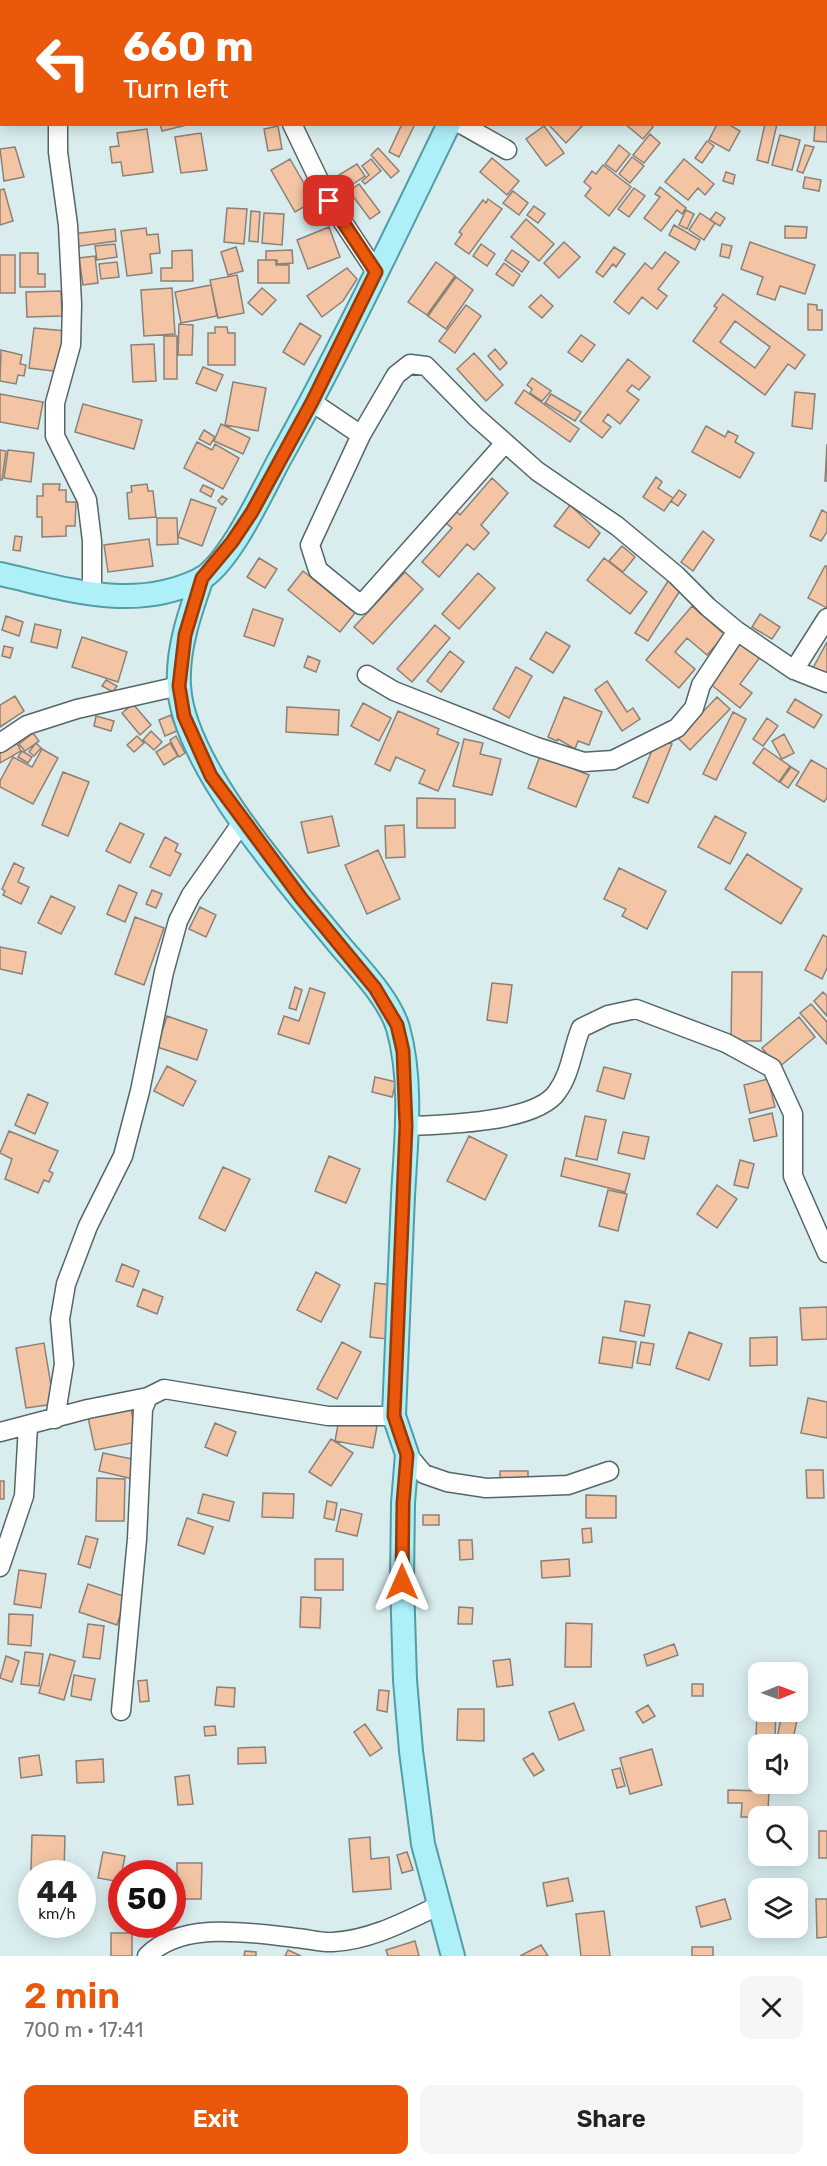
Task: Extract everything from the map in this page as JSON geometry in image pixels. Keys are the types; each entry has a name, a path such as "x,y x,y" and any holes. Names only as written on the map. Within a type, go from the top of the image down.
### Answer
{"main road":[{"path":"448,126 312,402 252,512 232,542 202,578 187,626 179,686 184,716 201,757 243,821 301,898 375,988 397,1025 403,1051 406,1126 394,1416 407,1455 403,1503 405,1680 423,1844 453,1956"},
{"path":"0,574 92,594 146,597 168,593 202,578"}],"street":[{"path":"58,126 58,152 68,225 72,304 71,345 55,403 55,436 87,500 92,541 92,594"},
{"path":"293,126 329,201 376,272"},
{"path":"465,126 507,150"},
{"path":"505,442 361,605 318,570 310,545 361,435 396,375 410,364 426,366 537,471 626,533 737,631 794,670 827,683"},
{"path":"312,402 361,435"},
{"path":"794,670 827,618"},
{"path":"367,675 394,691 534,746 584,762 613,760 677,728 694,708 701,686 737,631"},
{"path":"0,743 27,725 77,709 179,686"},
{"path":"55,1419 64,1364 60,1319 66,1284 88,1226 123,1156 140,1091 164,972 178,921 190,895 243,821"},
{"path":"406,1126 499,1120 531,1108 555,1095 568,1074 574,1045 581,1028 608,1015 636,1009 726,1043 771,1068 794,1114 793,1176 827,1253"},
{"path":"0,1432 148,1397 164,1389 328,1416 394,1416"},
{"path":"121,1711 137,1539 143,1409 148,1397"},
{"path":"0,1567 24,1496 28,1426"},
{"path":"407,1455 424,1474 447,1482 486,1488 568,1485 609,1471"},
{"path":"147,1956 154,1949 172,1940 199,1933 243,1933 330,1943 356,1940 440,1905"}],"building":[{"path":"161,126 183,126 162,131"},
{"path":"278,126 282,149 268,151 264,129"},
{"path":"401,126 414,126 399,157 389,152"},
{"path":"544,126 564,153 546,166 526,139"},
{"path":"550,126 582,126 566,143"},
{"path":"627,126 652,126 643,139"},
{"path":"716,126 731,126 740,131 729,151 709,140"},
{"path":"765,126 777,126 768,163 757,160"},
{"path":"815,126 827,126 827,142 814,141"},
{"path":"147,129 153,172 123,176 121,162 112,163 110,147 119,146 117,133"},
{"path":"201,133 207,170 181,173 175,137"},
{"path":"650,134 660,143 644,163 633,155"},
{"path":"780,135 800,140 792,170 772,165"},
{"path":"707,141 714,146 702,163 695,158"},
{"path":"619,145 630,154 616,172 605,164"},
{"path":"805,145 814,147 803,173 797,171"},
{"path":"15,147 24,177 4,181 0,149"},
{"path":"378,148 399,171 391,178 371,155"},
{"path":"632,157 644,166 630,183 619,174"},
{"path":"492,158 519,181 507,195 480,172"},
{"path":"290,159 314,201 295,212 271,170"},
{"path":"371,159 381,171 365,184 362,181 369,175 362,166"},
{"path":"684,159 714,184 705,195 698,188 688,200 665,182"},
{"path":"357,164 365,176 347,188 339,175"},
{"path":"603,165 631,187 609,216 585,196 591,188 584,182 592,171 596,174"},
{"path":"726,172 735,175 733,184 723,181"},
{"path":"805,177 821,180 819,191 803,188"},
{"path":"359,184 380,212 370,219 349,191"},
{"path":"660,187 686,208 682,214 677,210 661,231 644,218 660,197 655,194"},
{"path":"634,188 645,196 629,217 618,209"},
{"path":"4,189 13,221 0,225 0,190"},
{"path":"513,191 528,203 519,215 503,203"},
{"path":"488,199 502,209 469,254 455,244 462,234 459,232 483,200 486,203"},
{"path":"534,206 545,214 538,223 527,215"},
{"path":"227,208 247,209 244,244 224,242"},
{"path":"686,210 694,214 687,229 679,225"},
{"path":"251,211 260,212 258,242 249,241"},
{"path":"716,212 725,218 720,226 710,220"},
{"path":"264,213 284,214 282,245 262,243"},
{"path":"700,213 715,223 704,240 689,230"},
{"path":"526,219 554,244 539,261 511,237"},
{"path":"674,225 700,240 695,250 669,235"},
{"path":"785,226 807,227 806,238 785,238"},
{"path":"329,227 340,257 308,269 297,240"},
{"path":"146,228 147,235 158,234 160,253 150,254 152,273 127,276 121,231"},
{"path":"115,229 116,241 73,247 72,234"},
{"path":"564,242 580,257 559,278 544,263"},
{"path":"750,242 815,265 805,294 780,286 775,300 757,294 763,277 741,269"},
{"path":"115,244 117,257 97,260 95,246"},
{"path":"481,244 495,254 487,266 473,256"},
{"path":"722,244 732,246 729,258 720,256"},
{"path":"236,247 243,271 228,275 221,252"},
{"path":"614,247 625,254 616,267 613,264 603,277 596,272"},
{"path":"192,250 193,281 161,281 161,268 172,268 172,251"},
{"path":"292,250 293,263 277,264 277,260 266,260 266,251"},
{"path":"512,250 529,262 522,272 505,260"},
{"path":"665,252 679,262 658,289 667,296 657,309 642,297 629,314 614,302 645,263 652,269"},
{"path":"20,253 38,253 38,274 45,274 45,287 20,287"},
{"path":"0,255 15,255 15,293 0,293"},
{"path":"95,256 98,283 83,285 79,258"},
{"path":"258,260 276,260 276,265 289,265 289,283 258,283"},
{"path":"117,262 119,277 101,279 99,264"},
{"path":"436,262 455,276 427,315 408,302"},
{"path":"504,263 520,275 513,286 496,274"},
{"path":"347,268 357,279 343,301 322,317 307,296"},
{"path":"237,275 244,313 218,318 210,280"},
{"path":"456,277 473,290 446,329 428,316"},
{"path":"211,285 217,316 181,323 175,292"},
{"path":"172,288 175,334 144,336 141,290"},
{"path":"262,288 276,300 262,315 248,303"},
{"path":"61,291 62,316 27,317 26,292"},
{"path":"723,294 805,355 795,369 788,364 765,395 693,341 717,308 714,306","holes":["735,321 770,347 755,368 720,342"]},
{"path":"541,295 553,306 542,318 529,307"},
{"path":"808,304 817,305 817,310 822,310 822,330 808,330"},
{"path":"466,305 481,316 455,353 439,341"},
{"path":"300,323 321,336 304,365 283,352"},
{"path":"179,324 193,325 192,355 178,355"},
{"path":"215,327 227,327 228,333 235,333 235,365 208,365 208,333 215,333"},
{"path":"34,328 66,331 61,372 29,368"},
{"path":"581,335 595,345 582,362 568,352"},
{"path":"164,336 177,336 177,379 164,379"},
{"path":"154,344 156,381 133,382 131,345"},
{"path":"495,349 507,363 500,370 488,356"},
{"path":"1,350 22,355 20,364 26,365 24,376 18,375 16,384 0,381"},
{"path":"474,353 503,385 486,401 457,369"},
{"path":"628,359 650,377 639,390 632,385 627,391 639,400 620,424 608,414 603,421 611,427 602,438 580,421"},
{"path":"203,367 223,375 216,391 196,383"},
{"path":"532,378 551,391 542,401 530,393 532,389 527,385"},
{"path":"233,382 266,388 258,431 225,425"},
{"path":"524,390 579,429 570,442 515,403"},
{"path":"795,392 815,394 812,429 792,426"},
{"path":"0,394 43,402 38,429 0,422"},
{"path":"551,394 581,412 575,421 545,403"},
{"path":"83,404 142,420 134,449 75,432"},
{"path":"221,424 250,438 243,454 214,441"},
{"path":"706,426 725,437 728,431 738,436 735,442 754,453 740,478 692,452"},
{"path":"204,430 215,437 210,445 199,439"},
{"path":"197,442 212,450 215,444 239,458 223,489 184,468"},
{"path":"827,444 827,481 825,481"},
{"path":"0,450 6,451 2,480 0,480"},
{"path":"8,450 34,453 31,482 4,478"},
{"path":"656,477 662,482 658,488 673,498 664,511 643,497"},
{"path":"492,478 508,493 481,525 489,533 474,550 467,544 439,577 422,562 452,528 446,523 456,511 460,515"},
{"path":"43,484 60,484 59,490 66,490 66,502 76,502 75,526 66,526 66,536 42,537 42,517 37,517 37,496 43,496"},
{"path":"147,484 148,491 153,491 156,517 129,519 127,493 132,492 131,486"},
{"path":"203,485 214,490 211,497 200,491"},
{"path":"679,490 686,495 678,506 671,501"},
{"path":"222,496 227,499 222,505 218,501"},
{"path":"191,499 216,508 202,546 178,537"},
{"path":"570,505 600,533 589,548 554,526"},
{"path":"822,510 827,513 827,532 821,541 810,536"},
{"path":"157,518 177,518 178,544 157,545"},
{"path":"703,531 714,540 693,571 681,562"},
{"path":"15,536 22,537 20,551 13,550"},
{"path":"149,539 153,566 108,572 104,545"},
{"path":"622,546 635,557 623,572 609,561"},
{"path":"259,558 277,569 265,588 247,577"},
{"path":"604,558 647,592 630,614 587,580"},
{"path":"827,566 827,608 808,598"},
{"path":"303,571 355,613 340,632 288,590"},
{"path":"405,572 423,589 373,644 354,627"},
{"path":"478,573 495,588 459,629 442,614"},
{"path":"670,578 683,586 648,641 635,633"},
{"path":"692,606 725,635 707,655 687,638 675,652 695,669 679,688 646,660"},
{"path":"253,609 283,619 274,646 244,636"},
{"path":"760,614 780,627 772,639 752,627"},
{"path":"6,616 23,622 19,636 2,630"},
{"path":"35,624 61,630 57,648 31,642"},
{"path":"435,625 450,638 412,682 397,669"},
{"path":"546,632 570,646 553,673 530,659"},
{"path":"82,637 127,652 118,682 72,667"},
{"path":"742,641 761,656 740,684 752,693 740,708 709,683"},
{"path":"827,642 827,674 813,668"},
{"path":"4,646 13,648 10,658 2,656"},
{"path":"450,651 464,662 441,692 427,681"},
{"path":"308,656 320,661 316,672 304,667"},
{"path":"516,667 532,676 509,718 493,709"},
{"path":"106,680 117,686 113,692 102,686"},
{"path":"607,681 627,712 633,708 640,719 622,731 595,690"},
{"path":"15,696 24,711 0,727 0,705"},
{"path":"564,697 602,712 589,745 578,741 575,749 558,739 557,741 548,737"},
{"path":"717,697 730,709 690,750 678,738"},
{"path":"795,699 822,715 814,728 787,712"},
{"path":"363,703 391,718 379,741 351,726"},
{"path":"133,704 151,725 140,735 122,713"},
{"path":"287,707 339,710 338,735 286,732"},
{"path":"398,711 439,729 437,734 459,743 438,791 419,783 425,770 396,757 390,771 375,764"},
{"path":"733,712 746,719 716,780 703,774"},
{"path":"171,715 177,731 165,736 159,720"},
{"path":"96,716 114,721 111,731 94,726"},
{"path":"767,718 778,726 763,746 753,739"},
{"path":"151,731 162,742 154,750 143,740"},
{"path":"33,733 39,741 25,751 19,744"},
{"path":"784,734 794,753 782,759 772,741"},
{"path":"137,736 144,743 134,752 127,745"},
{"path":"176,736 185,753 179,757 170,740"},
{"path":"464,739 483,743 480,754 501,759 492,795 453,786"},
{"path":"662,740 672,744 648,803 633,797 655,743"},
{"path":"17,743 21,751 0,763 0,753"},
{"path":"36,743 41,748 34,756 29,752"},
{"path":"170,743 178,756 164,765 156,752"},
{"path":"764,748 790,766 779,782 753,763"},
{"path":"42,749 58,758 33,804 0,787 0,781 13,757 32,767"},
{"path":"22,751 32,757 28,763 18,757"},
{"path":"540,756 589,775 576,807 528,788"},
{"path":"811,760 827,769 827,798 824,802 796,785"},
{"path":"791,767 799,772 788,788 780,782"},
{"path":"63,772 89,782 68,836 42,825"},
{"path":"417,798 455,799 455,828 417,828"},
{"path":"332,816 339,846 308,853 301,822"},
{"path":"715,816 746,833 730,864 698,847"},
{"path":"120,823 144,834 130,863 106,851"},
{"path":"404,825 405,857 386,858 385,826"},
{"path":"165,837 178,844 175,851 181,854 170,876 150,867"},
{"path":"378,850 400,899 367,914 345,865"},
{"path":"747,854 802,889 781,924 725,889"},
{"path":"14,863 24,868 18,882 29,887 21,904 3,895 5,891 2,889"},
{"path":"619,868 666,891 647,929 622,916 626,909 604,899"},
{"path":"119,885 137,893 125,922 107,914"},
{"path":"152,890 162,894 156,908 146,904"},
{"path":"51,896 75,907 61,934 38,923"},
{"path":"200,907 216,915 206,937 189,929"},
{"path":"135,917 164,928 144,985 115,974"},
{"path":"823,935 827,937 827,968 822,979 805,970"},
{"path":"0,947 26,952 22,974 0,969"},
{"path":"732,972 762,972 761,1041 731,1041"},
{"path":"492,983 512,985 507,1023 487,1020"},
{"path":"295,987 302,990 296,1010 289,1008"},
{"path":"310,988 325,993 309,1044 278,1034 284,1016 299,1021"},
{"path":"823,992 827,996 827,1016 814,1001"},
{"path":"811,1004 827,1022 827,1044 800,1013"},
{"path":"167,1016 207,1030 197,1060 157,1047"},
{"path":"799,1017 815,1037 778,1068 762,1048"},
{"path":"167,1066 196,1081 183,1106 154,1091"},
{"path":"604,1067 631,1074 624,1099 597,1091"},
{"path":"375,1077 396,1082 392,1097 372,1092"},
{"path":"768,1079 775,1107 750,1113 744,1085"},
{"path":"28,1094 48,1103 35,1134 15,1125"},
{"path":"772,1113 777,1136 754,1141 749,1119"},
{"path":"585,1116 606,1120 597,1160 576,1156"},
{"path":"9,1131 58,1151 49,1171 53,1173 49,1182 44,1180 38,1193 5,1179 12,1159 0,1153"},
{"path":"623,1132 649,1137 644,1159 618,1153"},
{"path":"469,1136 507,1155 485,1200 447,1181"},
{"path":"329,1156 360,1169 346,1203 315,1191"},
{"path":"565,1158 630,1174 625,1192 561,1176"},
{"path":"740,1160 754,1164 748,1188 734,1185"},
{"path":"223,1167 250,1179 225,1231 199,1218"},
{"path":"717,1185 737,1199 717,1228 697,1214"},
{"path":"608,1190 627,1194 618,1231 599,1226"},
{"path":"122,1264 139,1271 133,1287 116,1281"},
{"path":"316,1272 340,1285 321,1322 297,1310"},
{"path":"375,1283 392,1285 387,1339 370,1337"},
{"path":"143,1289 163,1297 157,1314 137,1306"},
{"path":"625,1301 650,1305 644,1336 620,1331"},
{"path":"827,1307 827,1339 802,1340 800,1308"},
{"path":"689,1332 722,1344 709,1380 676,1368"},
{"path":"603,1337 636,1342 632,1368 599,1363"},
{"path":"777,1337 777,1365 750,1366 750,1338"},
{"path":"342,1342 361,1352 337,1399 317,1389"},
{"path":"641,1342 654,1344 650,1365 637,1363"},
{"path":"44,1343 54,1404 26,1408 16,1348"},
{"path":"808,1398 827,1402 827,1438 801,1433"},
{"path":"131,1408 137,1442 95,1450 88,1417"},
{"path":"339,1419 377,1426 373,1448 335,1441"},
{"path":"215,1423 236,1432 227,1456 205,1447"},
{"path":"331,1439 353,1453 331,1486 309,1472"},
{"path":"103,1453 137,1460 133,1479 99,1471"},
{"path":"806,1470 823,1470 824,1498 807,1498"},
{"path":"500,1471 528,1471 528,1479 500,1479"},
{"path":"97,1478 125,1479 124,1521 96,1521"},
{"path":"0,1481 4,1481 4,1499 0,1499"},
{"path":"263,1493 294,1494 293,1518 262,1517"},
{"path":"203,1494 234,1502 229,1521 198,1513"},
{"path":"586,1495 616,1496 616,1518 586,1518"},
{"path":"327,1501 337,1503 334,1520 324,1518"},
{"path":"341,1509 362,1514 357,1536 336,1531"},
{"path":"423,1515 439,1515 439,1525 423,1525"},
{"path":"187,1518 213,1527 204,1554 178,1545"},
{"path":"591,1528 592,1542 583,1543 582,1529"},
{"path":"86,1536 98,1539 90,1568 78,1564"},
{"path":"459,1540 472,1540 473,1559 460,1560"},
{"path":"315,1559 343,1559 343,1590 315,1590"},
{"path":"569,1559 570,1576 542,1578 541,1561"},
{"path":"19,1570 46,1574 41,1608 14,1604"},
{"path":"88,1584 126,1597 117,1625 79,1612"},
{"path":"301,1597 321,1598 320,1628 300,1627"},
{"path":"459,1607 473,1608 472,1624 458,1624"},
{"path":"9,1614 33,1615 31,1646 8,1644"},
{"path":"566,1623 592,1624 591,1667 565,1667"},
{"path":"88,1624 104,1626 100,1659 83,1657"},
{"path":"674,1644 678,1655 647,1666 644,1655"},
{"path":"25,1652 43,1654 39,1686 21,1684"},
{"path":"50,1654 75,1661 64,1700 39,1693"},
{"path":"6,1656 19,1661 12,1682 0,1678"},
{"path":"510,1659 513,1685 497,1687 493,1661"},
{"path":"74,1675 95,1679 91,1700 71,1696"},
{"path":"147,1680 149,1701 140,1702 138,1681"},
{"path":"692,1684 703,1684 703,1696 692,1696"},
{"path":"217,1687 235,1688 234,1707 215,1705"},
{"path":"379,1690 389,1691 387,1712 377,1710"},
{"path":"574,1703 584,1730 559,1740 549,1712"},
{"path":"648,1705 655,1716 643,1723 636,1712"},
{"path":"458,1709 484,1709 484,1741 457,1740"},
{"path":"757,1722 776,1722 775,1734 756,1734"},
{"path":"780,1722 797,1722 794,1734 778,1734"},
{"path":"365,1724 382,1748 370,1756 354,1732"},
{"path":"215,1726 216,1735 205,1736 204,1727"},
{"path":"265,1747 266,1763 238,1764 238,1748"},
{"path":"652,1749 662,1785 630,1794 620,1758"},
{"path":"533,1753 544,1770 534,1776 523,1759"},
{"path":"39,1755 42,1775 21,1778 19,1758"},
{"path":"103,1759 104,1782 77,1783 76,1761"},
{"path":"620,1768 625,1786 617,1788 612,1770"},
{"path":"189,1775 193,1804 178,1805 175,1777"},
{"path":"728,1790 748,1790 748,1794 769,1794 768,1806 748,1806 748,1817 741,1817 742,1803 728,1803"},
{"path":"819,1831 827,1831 827,1858 819,1858"},
{"path":"32,1835 65,1836 64,1860 31,1860"},
{"path":"370,1837 371,1859 389,1857 391,1889 353,1892 349,1839"},
{"path":"103,1852 125,1856 124,1860 108,1860 108,1880 98,1878"},
{"path":"407,1852 413,1870 402,1873 397,1855"},
{"path":"186,1863 202,1863 201,1899 186,1899"},
{"path":"568,1878 573,1901 547,1906 543,1883"},
{"path":"725,1899 731,1919 701,1927 696,1907"},
{"path":"816,1899 827,1899 827,1937 817,1938"},
{"path":"604,1911 610,1956 581,1956 576,1914"},
{"path":"111,1938 132,1938 132,1956 111,1956"},
{"path":"415,1941 419,1956 388,1956 386,1950"},
{"path":"541,1945 548,1956 520,1956"},
{"path":"692,1947 713,1947 713,1956 692,1956"},
{"path":"288,1950 301,1956 285,1956"},
{"path":"245,1951 256,1952 256,1956 244,1956"}],"route":[{"path":"329,201 376,272 312,402 252,512 214,566 202,578 190,610 179,672 179,686 184,716 192,739 211,776 301,898 375,988 397,1025 403,1051 406,1126 394,1416 407,1455 403,1503 402,1582"}]}
